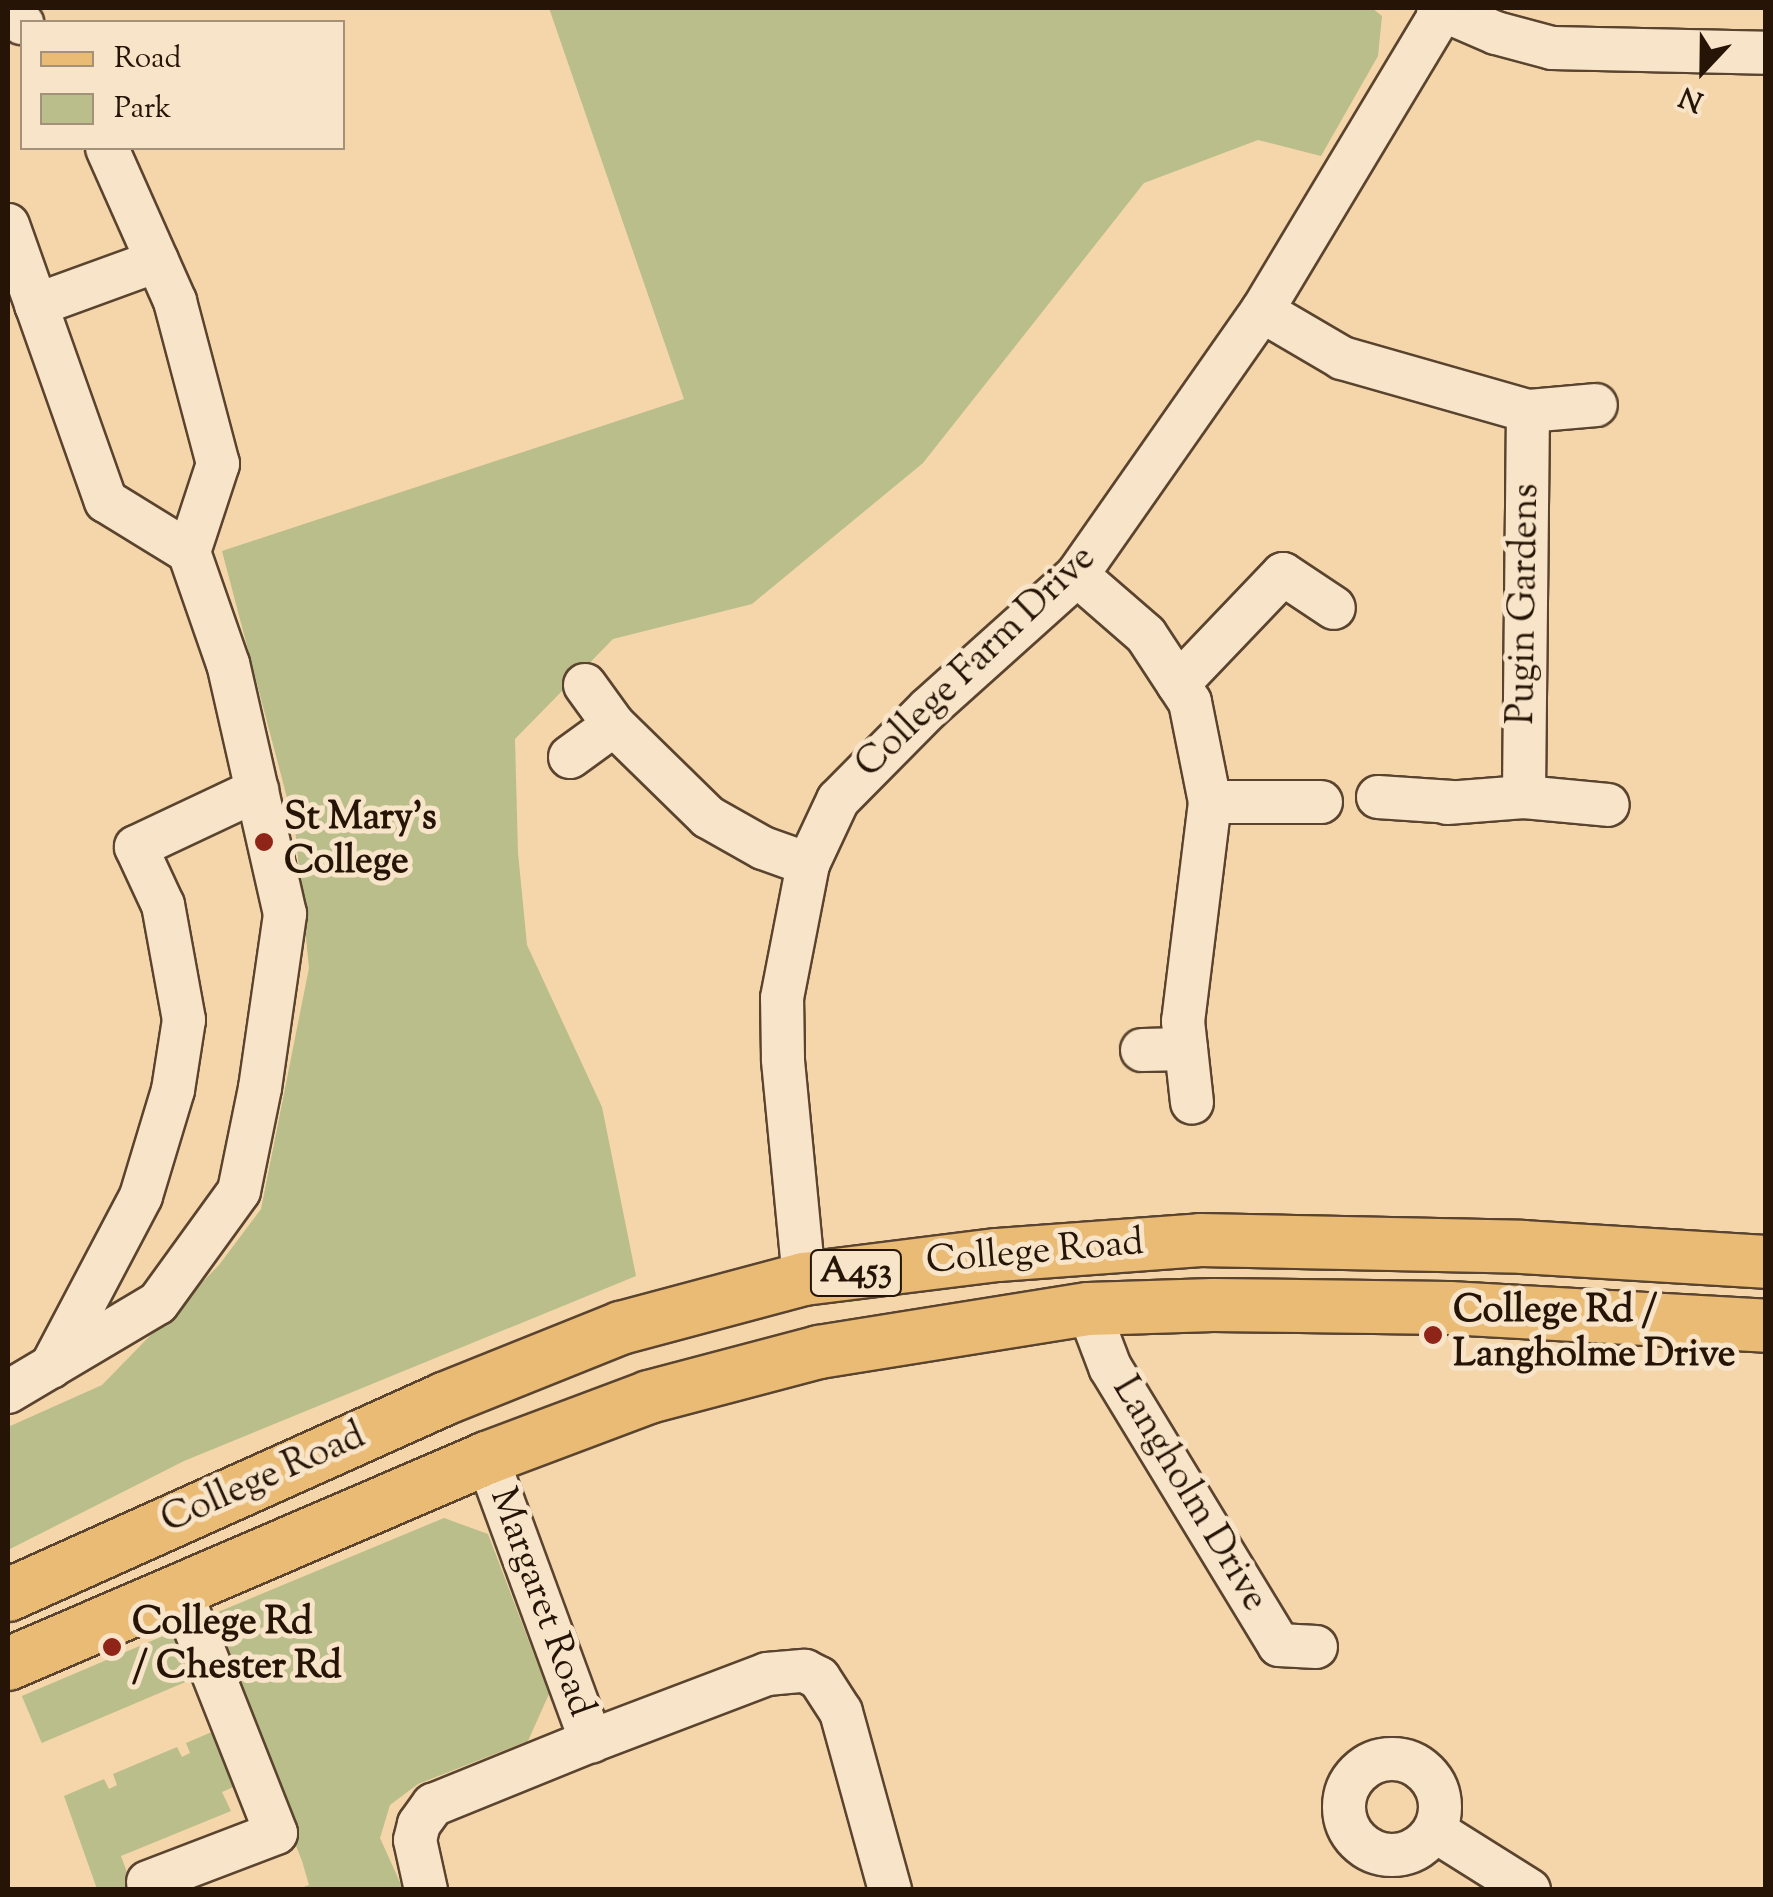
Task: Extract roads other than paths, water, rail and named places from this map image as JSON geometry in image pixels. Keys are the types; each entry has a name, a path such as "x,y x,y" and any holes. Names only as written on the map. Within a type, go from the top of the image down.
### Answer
{"main road":[{"name":"College Road","path":"8,1595 444,1399 621,1328 804,1279 998,1254 1200,1240 1522,1247 1766,1262"},
{"path":"1200,1240 1213,1305"},
{"name":"College Road","path":"8,1664 486,1458 649,1397 819,1352 1088,1309 1213,1305 1450,1308 1766,1326"}],"street":[{"path":"1440,9 1496,33 1552,48 1766,54"},
{"name":"College Farm Drive","path":"804,1279 782,1059 782,998 808,864 838,800 930,708 1077,575 1262,311 1440,9"},
{"path":"8,1392 158,1304 239,1192 260,1088 284,914 228,664 189,552 218,464 174,302 108,150"},
{"path":"8,225 106,501 189,552"},
{"path":"36,305 157,261"},
{"path":"1262,311 1342,358 1528,411 1596,404"},
{"name":"Pugin Gardens","path":"1524,797 1528,411"},
{"path":"1178,684 1283,574 1334,608"},
{"path":"1077,575 1146,635 1190,702 1210,802 1184,1021 1192,1103"},
{"path":"585,684 614,725 708,817 763,848 808,864"},
{"path":"570,757 614,725"},
{"path":"51,1367 141,1196 173,1090 184,1020 163,904 136,847 257,790"},
{"path":"1378,798 1449,802 1524,797 1608,806"},
{"path":"1210,802 1321,802"},
{"path":"1142,1050 1186,1049"},
{"name":"Langholm Drive","path":"1088,1309 1110,1367 1280,1645 1316,1647"},
{"name":"Margaret Road","path":"486,1458 591,1741 767,1674 806,1671 820,1678 832,1692 890,1890"},
{"path":"148,1882 276,1833 180,1590"},
{"path":"426,1890 415,1840 419,1824 432,1805 591,1741"},
{"path":"1435,1830 1529,1890"}],"place":[{"name":"St Mary's College","path":"264,842"},
{"name":"College Rd / Langholme Drive","path":"1433,1335"},
{"name":"College Rd / Chester Rd","path":"112,1647"}]}
